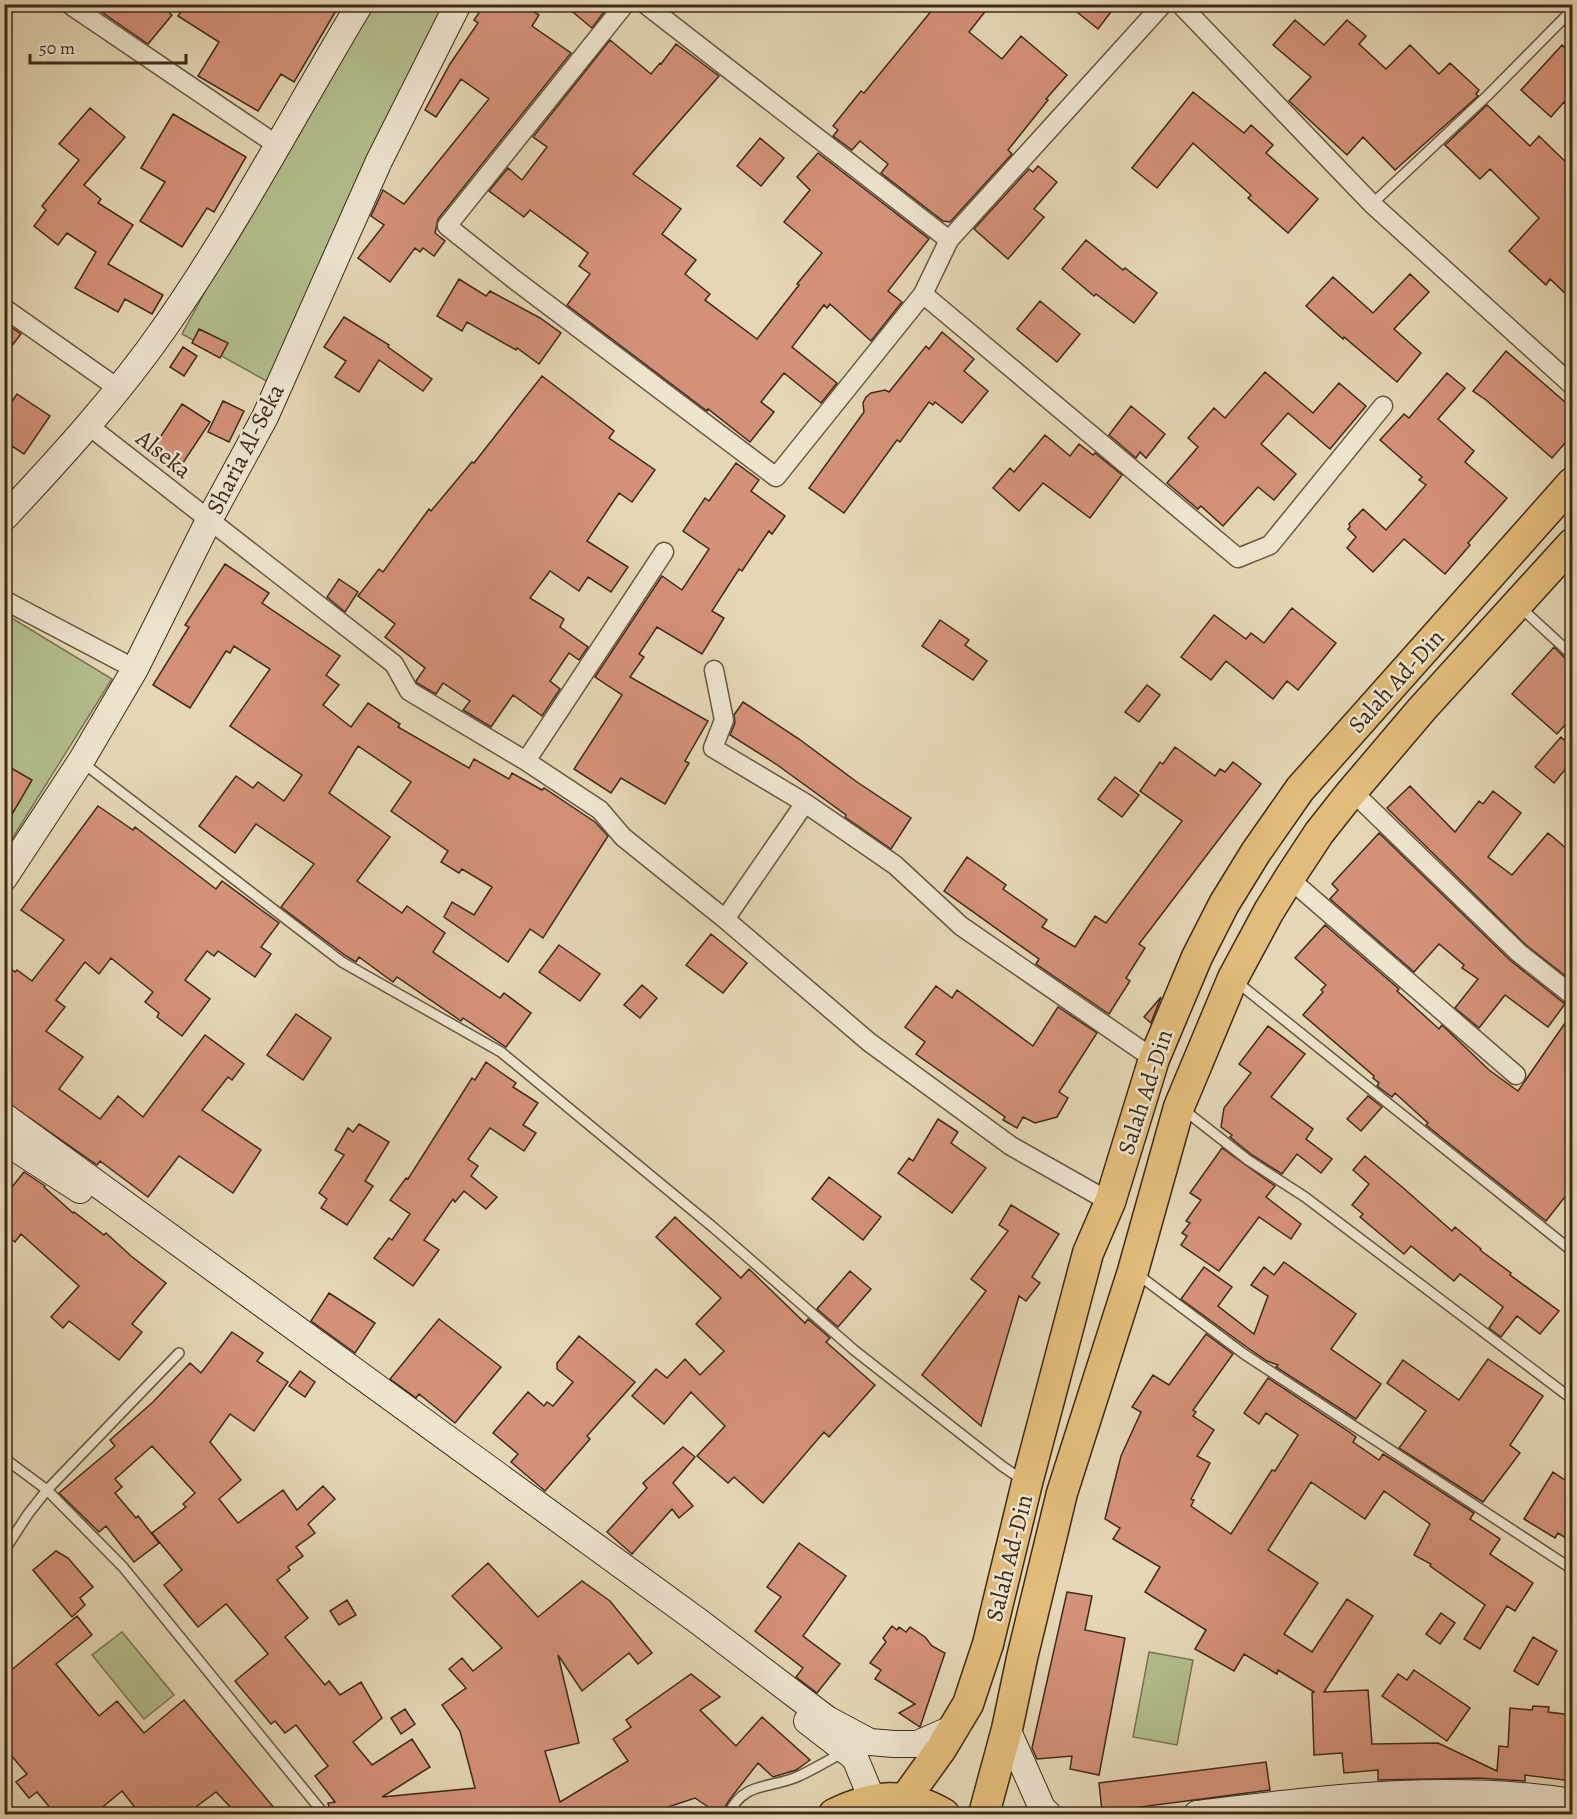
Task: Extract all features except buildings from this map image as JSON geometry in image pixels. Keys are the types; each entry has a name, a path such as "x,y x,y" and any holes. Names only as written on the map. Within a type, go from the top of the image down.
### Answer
{"highway":[{"name":"Salah Ad-Din","path":"905,1799 941,1749 968,1704 988,1644 1027,1483 1088,1253 1110,1202 1154,1059 1197,957 1224,904 1256,852 1300,789 1572,483"},
{"name":"Salah Ad-Din","path":"984,1815 1007,1729 1062,1493 1133,1271 1179,1107 1233,978 1269,911 1319,833 1422,709 1572,544"},
{"path":"834,1815 856,1803 872,1799 905,1799 925,1804 944,1815"}],"main road":[{"path":"4,518 89,426 165,328 205,267 360,4"},
{"name":"Sharia Al-Seka","path":"4,878 81,761 135,669 209,520 265,417 379,161 458,4"},
{"path":"4,1116 698,1621 827,1719 852,1743 855,1758 872,1799"},
{"path":"4,1141 147,1235 415,1430 558,1538 706,1644 852,1743 917,1744 954,1728"},
{"path":"1007,1729 1042,1808 1048,1815"},
{"path":"1197,1815 1345,1797 1421,1792 1534,1796 1572,1802"},
{"path":"1385,1815 1446,1808 1494,1809 1531,1815"}],"street":[{"path":"69,4 277,145"},
{"path":"625,4 447,226 776,477 923,294 949,240 1163,4"},
{"path":"1180,4 1372,204 1572,385"},
{"path":"651,6 949,240"},
{"path":"923,294 1238,558 1270,545 1383,406"},
{"path":"4,308 119,389"},
{"name":"Alseka","path":"89,426 394,664 410,692 526,761 600,810 623,837 725,919 878,1049 1011,1146 1110,1202"},
{"path":"526,761 664,552"},
{"path":"4,600 135,669"},
{"path":"714,670 724,720 713,748 805,803 895,865 961,926 1154,1059"},
{"path":"1357,796 1519,953 1572,995"},
{"path":"725,919 805,803"},
{"path":"1292,881 1516,1076"}],"lane":[{"path":"1372,204 1487,96 1572,10"},
{"path":"1516,603 1572,655"},
{"path":"81,761 342,962 501,1052 714,1228 854,1350 1027,1483"},
{"path":"1233,978 1572,1251"},
{"path":"1179,1107 1248,1160 1305,1197 1572,1399"},
{"path":"1133,1271 1244,1354 1572,1569"},
{"path":"4,1551 47,1490 178,1353"},
{"path":"4,1458 47,1490 123,1567 324,1815"},
{"path":"729,1815 732,1806 742,1794 760,1786 797,1777 852,1743"}],"green space":[{"path":"369,5 451,5 270,383 182,334 250,209"},
{"path":"5,614 112,679 5,850"},
{"path":"122,1632 174,1695 144,1719 92,1655"},
{"path":"1149,1652 1193,1660 1177,1745 1133,1737"}]}
